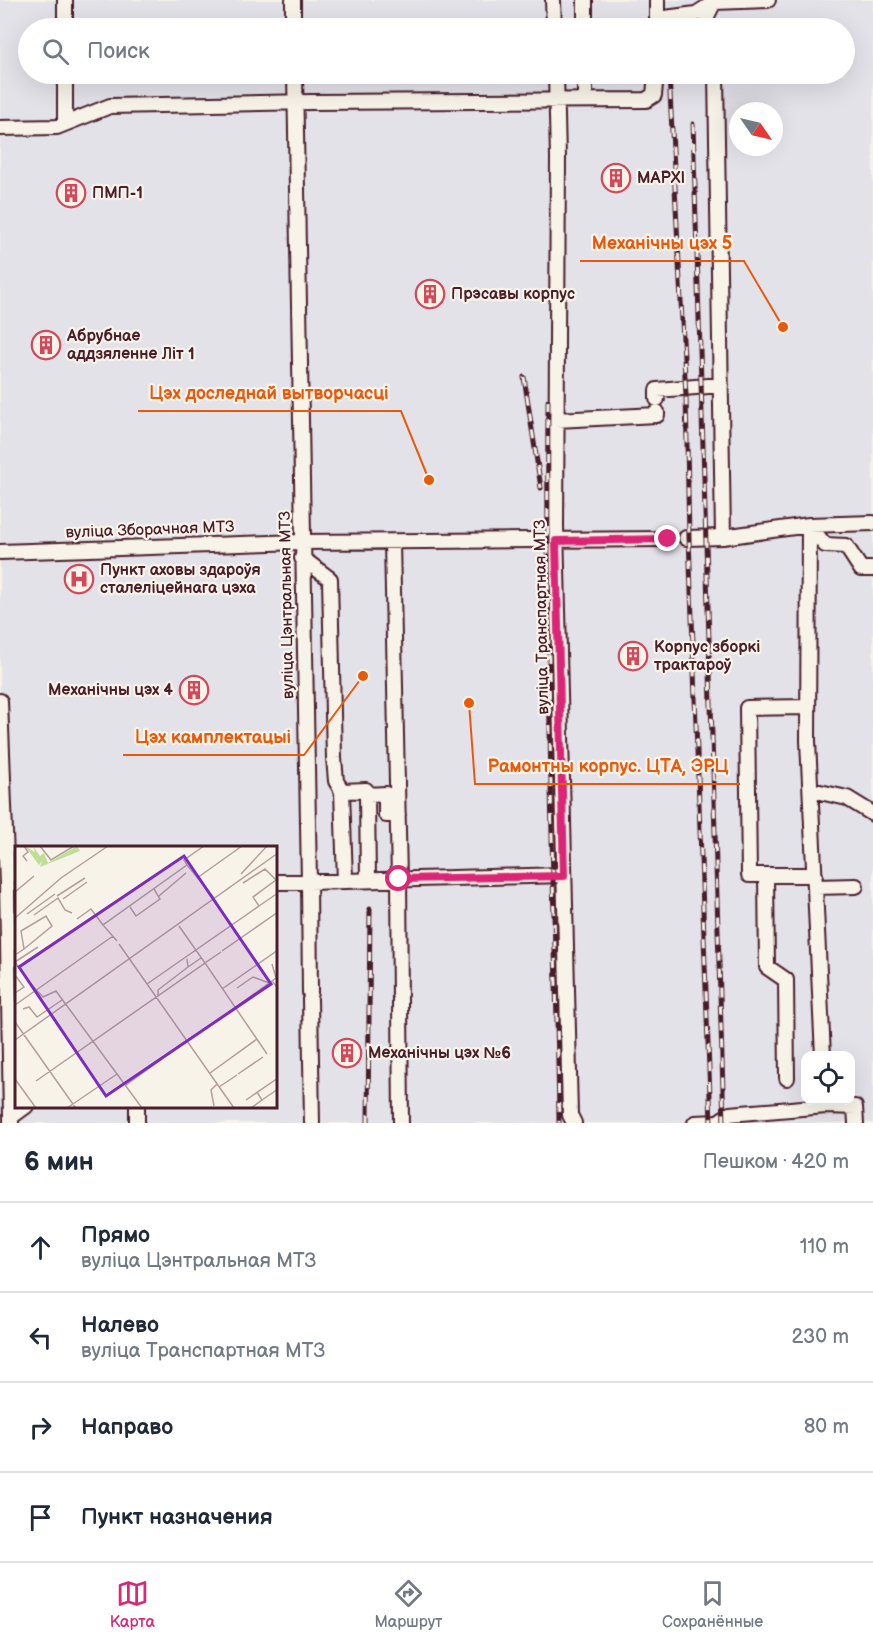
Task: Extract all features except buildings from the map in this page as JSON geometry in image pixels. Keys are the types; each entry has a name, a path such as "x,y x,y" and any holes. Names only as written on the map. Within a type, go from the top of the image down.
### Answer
{"lane":[{"path":"65,0 65,18"},
{"path":"293,0 293,18"},
{"path":"553,0 554,18"},
{"path":"585,0 585,18"},
{"path":"657,0 657,18"},
{"path":"680,18 696,14 715,1 768,0"},
{"path":"707,18 715,1"},
{"path":"65,84 66,123"},
{"name":"вуліца Цэнтральная МТЗ","path":"295,84 312,1123"},
{"name":"вуліца Транспартная МТЗ","path":"556,84 556,541 570,1115 574,1123"},
{"path":"585,84 585,100"},
{"path":"0,128 57,127 110,106 557,99 646,100 654,95 655,84"},
{"path":"716,84 723,537"},
{"path":"556,420 657,415 657,390 721,385"},
{"path":"686,538 723,537 809,525 873,523"},
{"path":"809,525 825,545 846,546 861,569 873,569"},
{"path":"809,525 808,707 823,1051"},
{"name":"вуліца Зборачная МТЗ","path":"0,552 302,542 668,539"},
{"path":"392,542 401,1123"},
{"path":"302,558 330,579 334,758 336,781 342,791 345,881"},
{"path":"0,701 8,884 11,1120"},
{"path":"808,707 747,708 749,876 766,875 856,886"},
{"path":"342,791 366,790 368,880"},
{"path":"811,790 847,798 873,814"},
{"path":"367,795 386,794 386,814 398,815"},
{"path":"766,875 767,967 786,980 787,1078"},
{"path":"278,882 564,876"},
{"path":"695,1123 718,1122 730,1118 812,1105"},
{"path":"840,1105 855,1107 856,1123"},
{"path":"11,1120 25,1108"}],"shaded area":[{"path":"0,0 873,0 873,1123 0,1123"}],"railway":[{"path":"670,84 686,396 689,538 711,1123"},
{"path":"693,124 724,1123"},
{"path":"524,377 541,488"},
{"path":"548,401 550,728 559,1123"},
{"path":"368,1123 370,909"}],"place":[{"name":"МАРХІ","path":"616,178"},
{"name":"ПМП-1","path":"71,193"},
{"name":"Прэсавы корпус","path":"430,294"},
{"name":"Механічны цэх 5","path":"783,327"},
{"name":"Абрубнае аддзяленне Літ 1","path":"46,345"},
{"name":"Цэх доследнай вытворчасці","path":"429,480"},
{"name":"Пункт аховы здароўя сталеліцейнага цэха","path":"79,579"},
{"name":"Корпус зборкі трактароў","path":"633,656"},
{"name":"Цэх камплектацыі","path":"363,676"},
{"name":"Механічны цэх 4","path":"194,690"},
{"name":"Рамонтны корпус. ЦТА, ЭРЦ","path":"469,703"},
{"name":"Механічны цэх №6","path":"347,1053"}],"route":[{"path":"399,879 564,876 556,541 668,539"}]}
